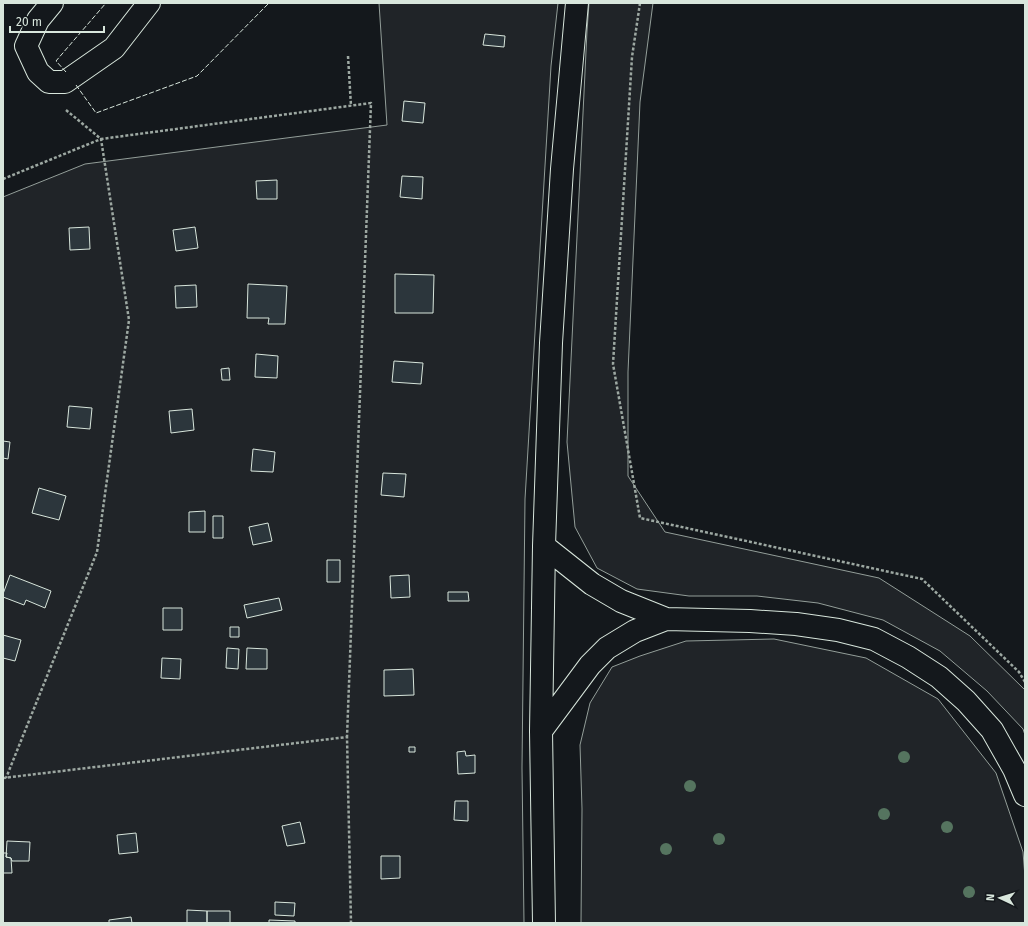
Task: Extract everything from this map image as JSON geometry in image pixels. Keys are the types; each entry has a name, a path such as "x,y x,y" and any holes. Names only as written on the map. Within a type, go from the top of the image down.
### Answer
{"main road":[{"path":"52,3 38,20 26,46 38,72 49,82 65,82 114,48 149,3"},
{"path":"544,923 541,731 544,546 551,343 562,169 576,3"},
{"path":"544,546 592,584 621,601 666,619 750,621 796,624 838,630 874,640 908,657 939,677 966,700 992,730 1014,769 1025,795"},
{"path":"541,731 590,665 607,648 635,631 666,619"}],"path":[{"path":"640,3 632,57 613,364 640,518 922,579 1019,672 1025,682"},
{"path":"348,56 351,106"},
{"path":"3,179 101,139 371,103 347,737 351,923"},
{"path":"101,139 129,320 97,552 4,778 347,737"}],"shaded area":[{"path":"379,3 558,3 551,66 525,499 522,768 524,923 3,923 3,197 85,164 387,125"},
{"path":"589,3 653,3 640,102 628,372 628,476 665,532 879,578 970,636 1025,690 1025,735 1023,729 987,691 940,651 883,620 818,603 757,596 689,596 637,589 597,568 575,527 567,442"},
{"path":"774,639 866,658 938,699 996,773 1023,852 1025,877 1025,923 581,923 582,809 580,745 590,703 612,667 686,641"}],"building":[{"path":"485,34 505,36 504,47 483,45"},
{"path":"404,101 425,103 423,123 402,121"},
{"path":"402,176 423,177 422,199 400,197"},
{"path":"277,180 277,199 257,199 256,181"},
{"path":"89,227 90,249 70,250 69,228"},
{"path":"195,227 198,248 176,251 173,230"},
{"path":"395,274 434,275 433,313 395,313"},
{"path":"248,284 287,286 285,324 268,324 269,318 247,318"},
{"path":"196,285 197,307 176,308 175,286"},
{"path":"256,354 278,356 277,378 255,377"},
{"path":"394,361 423,363 421,384 392,382"},
{"path":"229,368 230,380 222,380 221,369"},
{"path":"69,406 92,408 90,429 67,427"},
{"path":"192,409 194,430 171,433 169,411"},
{"path":"3,441 10,442 8,459 3,458"},
{"path":"253,449 275,452 273,472 251,471"},
{"path":"383,473 406,474 404,497 381,495"},
{"path":"39,488 66,496 59,520 32,513"},
{"path":"205,511 205,532 189,532 189,512"},
{"path":"213,516 223,516 223,538 213,538"},
{"path":"268,523 272,541 253,545 249,527"},
{"path":"327,560 340,560 340,582 327,582"},
{"path":"10,575 51,591 45,608 26,600 24,605 3,597"},
{"path":"409,575 410,597 391,598 390,576"},
{"path":"448,592 468,592 469,601 448,601"},
{"path":"279,598 282,610 247,618 244,605"},
{"path":"163,608 182,608 182,630 163,630"},
{"path":"230,627 239,627 239,637 230,637"},
{"path":"3,635 21,640 15,661 3,658"},
{"path":"227,648 239,649 238,669 226,668"},
{"path":"247,648 267,649 267,669 246,669"},
{"path":"162,658 181,659 180,679 161,678"},
{"path":"413,669 414,695 384,696 384,670"},
{"path":"409,747 415,747 415,752 409,752"},
{"path":"465,751 466,756 475,755 475,773 458,774 457,752"},
{"path":"455,801 468,801 468,821 454,820"},
{"path":"300,822 305,843 287,846 282,826"},
{"path":"136,833 138,852 119,854 117,835"},
{"path":"7,841 30,842 29,861 12,861 11,858 6,857"},
{"path":"3,853 7,853 6,857 11,858 12,873 3,873"},
{"path":"381,856 400,856 400,878 381,879"},
{"path":"275,902 295,903 294,916 275,915"},
{"path":"187,910 207,911 207,923 187,923"},
{"path":"207,911 230,911 230,923 207,923"},
{"path":"131,917 132,923 109,923 109,920"},
{"path":"269,920 295,921 295,923 269,923"}],"fence":[{"path":"66,72 56,61 106,3"},
{"path":"76,85 96,113 197,76 269,3"}]}
